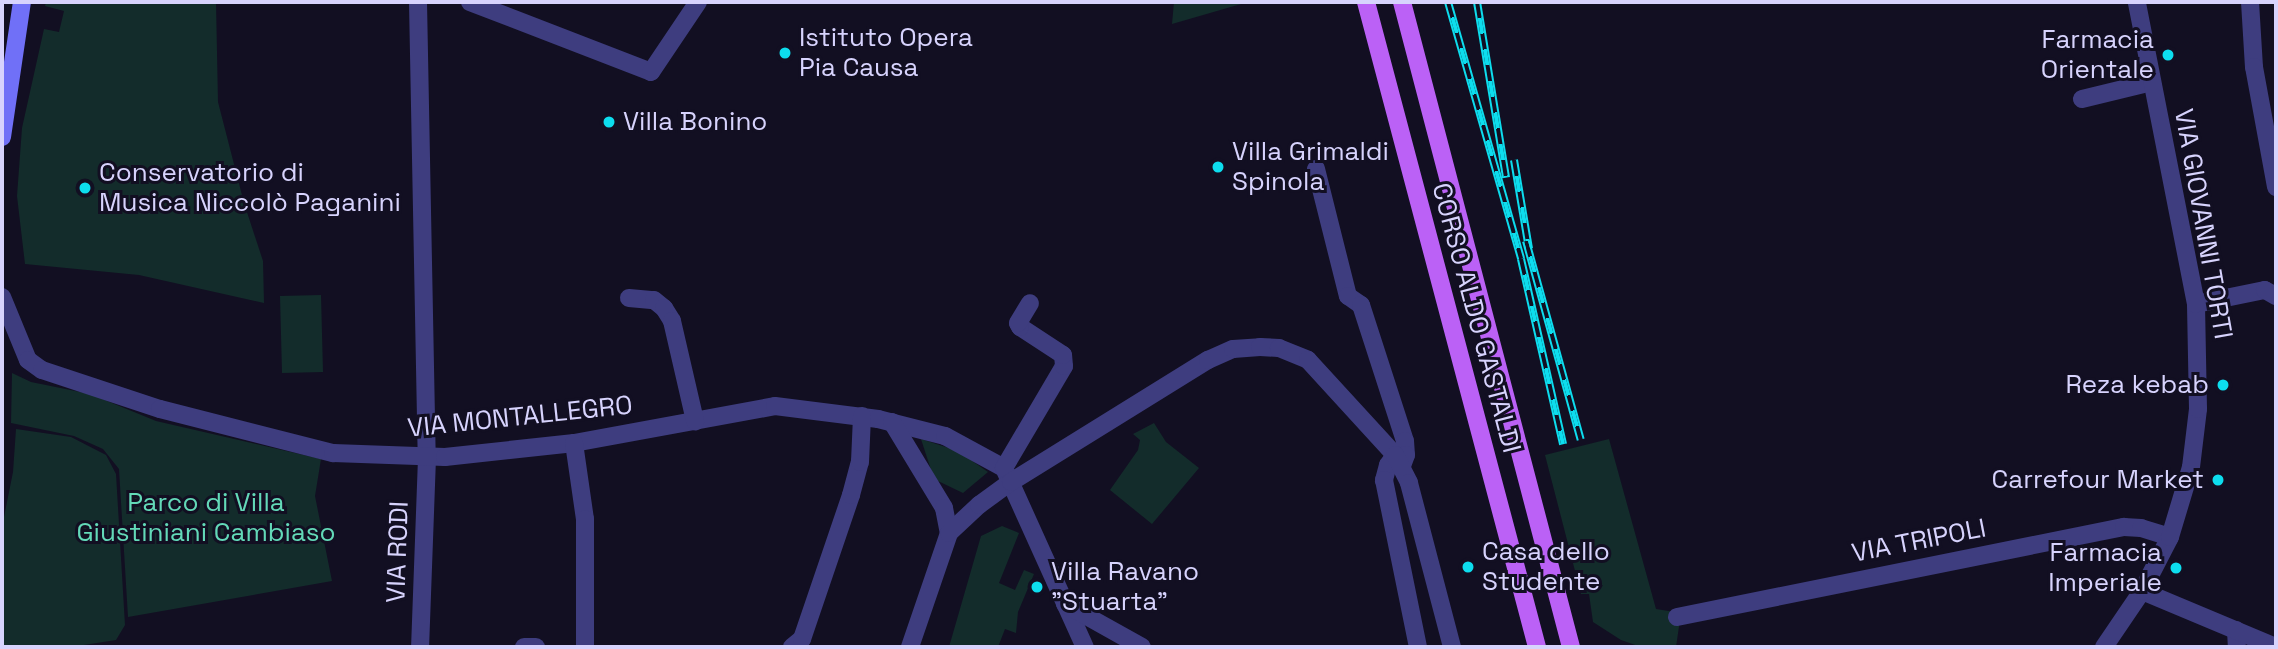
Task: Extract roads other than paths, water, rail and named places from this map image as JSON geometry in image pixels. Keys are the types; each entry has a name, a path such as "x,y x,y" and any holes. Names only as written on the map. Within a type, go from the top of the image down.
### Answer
{"main road":[{"path":"2,137 22,2"},
{"name":"CORSO ALDO GASTALDI","path":"1366,2 1537,647"},
{"name":"CORSO ALDO GASTALDI","path":"1402,2 1571,647"}],"street":[{"name":"VIA RODI","path":"418,2 427,458 420,647"},
{"path":"470,2 651,72 698,2"},
{"name":"VIA GIOVANNI TORTI","path":"2104,647 2142,591 2170,537 2191,467 2198,409 2196,304 2137,2"},
{"path":"2250,2 2254,66 2276,187"},
{"name":"VIA GIOVANNI TORTI","path":"2082,99 2152,82"},
{"path":"1316,169 1348,296 1361,305 1405,441 1406,455 1388,465 1384,480 1418,647"},
{"path":"2196,304 2271,293"},
{"name":"VIA MONTALLEGRO","path":"2,297 28,360 42,370 160,409 301,446 363,457 427,458 574,443 775,406 862,416 945,436 1007,475"},
{"path":"629,298 654,300 664,308 671,321 677,335 695,421"},
{"path":"910,647 949,533 1007,475 1064,366 1063,355 1020,327 1018,323 1030,303"},
{"path":"1007,475 1036,466 1221,353 1233,349 1279,348 1308,360 1399,461 1452,647"},
{"path":"792,647 802,639 851,495 860,462 862,416"},
{"path":"892,422 944,508 949,533"},
{"path":"574,443 585,519 585,647"},
{"path":"1007,475 1086,647"},
{"name":"VIA TRIPOLI","path":"1677,617 2124,527 2141,528 2170,537"},
{"path":"2142,591 2237,639 2276,647"},
{"path":"1065,604 1142,647"},
{"path":"524,647 536,647"}],"railway":[{"path":"1448,2 1521,259 1563,444"},
{"path":"1477,2 1506,178"},
{"path":"1514,160 1529,249"},
{"path":"1526,241 1581,440"}],"place":[{"name":"Istituto Opera Pia Causa","path":"785,53"},
{"name":"Farmacia Orientale","path":"2168,55"},
{"name":"Villa Bonino","path":"609,122"},
{"name":"Villa Grimaldi Spinola","path":"1218,167"},
{"name":"Conservatorio di Musica Niccolò Paganini","path":"85,188"},
{"name":"Reza kebab","path":"2223,385"},
{"name":"Carrefour Market","path":"2218,480"},
{"name":"Casa dello Studente","path":"1468,567"},
{"name":"Farmacia Imperiale","path":"2176,568"},
{"name":"Villa Ravano \"Stuarta\"","path":"1037,587"}],"park label":[{"name":"Parco di Villa Giustiniani Cambiaso","path":"206,518"}]}
